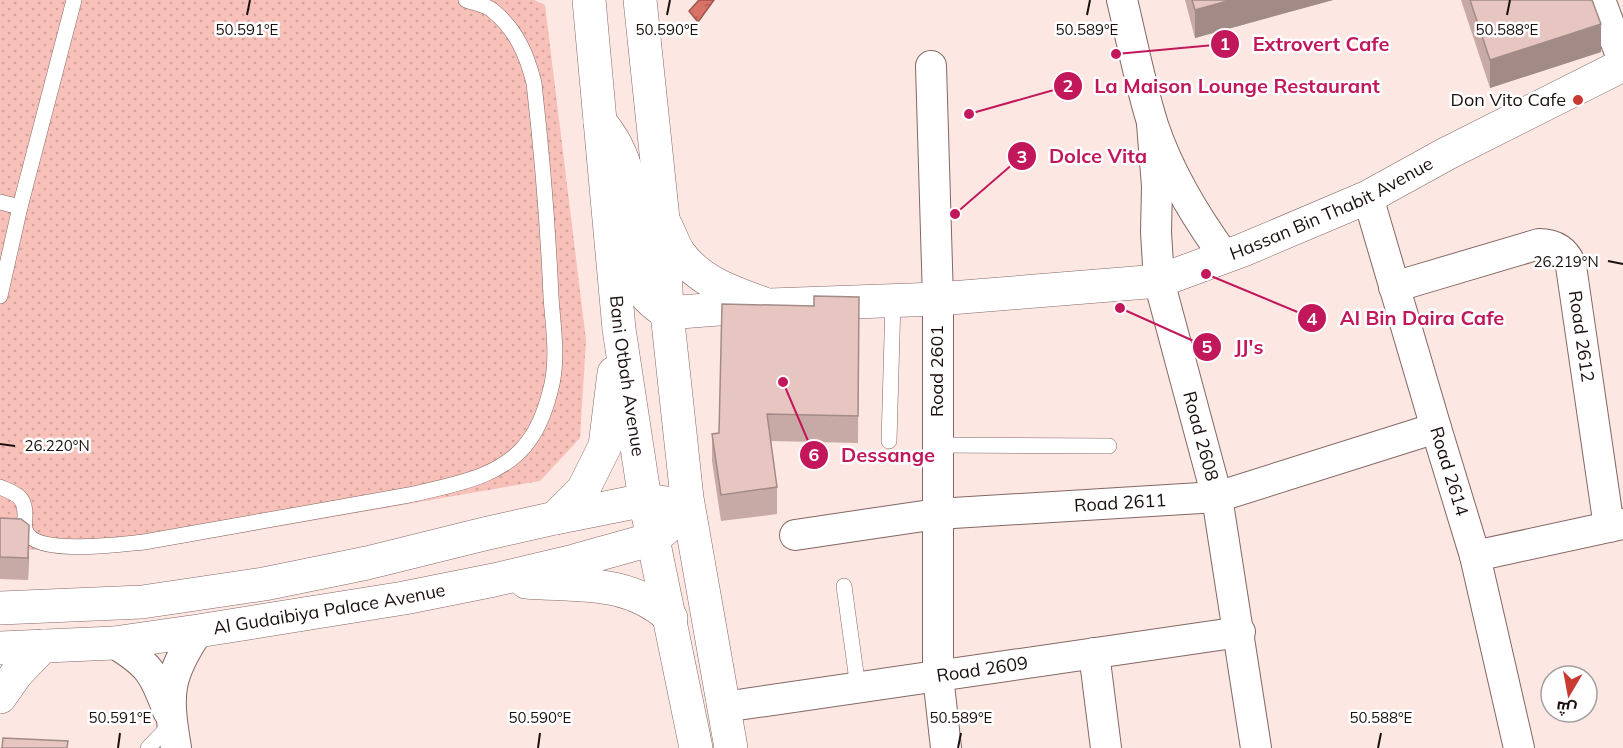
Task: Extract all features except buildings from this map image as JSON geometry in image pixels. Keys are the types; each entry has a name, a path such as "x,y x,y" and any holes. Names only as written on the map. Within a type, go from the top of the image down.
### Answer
{"street":[{"name":"Bani Otbah Avenue","path":"589,0 619,329 645,500 696,748"},
{"path":"640,0 663,219 667,313 687,506 731,748"},
{"name":"Road 2608","path":"1122,0 1152,124 1166,159 1183,193 1225,257"},
{"path":"1600,0 1623,63"},
{"name":"Hassan Bin Thabit Avenue","path":"667,313 770,305 938,299 1159,281 1225,257 1368,197 1623,63"},
{"name":"Road 2601","path":"931,66 938,299 938,676 946,748"},
{"path":"600,122 616,144 626,170 633,208 640,275 645,293 667,313"},
{"name":"Road 2608","path":"1152,124 1157,186 1156,232 1159,281 1217,497 1240,632 1256,748"},
{"name":"Road 2614","path":"1368,197 1475,556 1519,748"},
{"name":"Hassan Bin Thabit Avenue","path":"663,219 679,252 701,276 737,294 770,305"},
{"name":"Road 2612","path":"1394,286 1539,244 1556,246 1563,251 1571,266 1616,526 1475,556"},
{"path":"555,518 583,490 605,446 619,329"},
{"name":"Road 2611","path":"795,535 937,514 1217,497 1436,428"},
{"path":"645,500 687,506"},
{"name":"Al Gudaibiya Palace Avenue","path":"0,608 142,602 264,584 645,500"},
{"path":"653,539 665,531 687,506"},
{"name":"Al Gudaibiya Palace Avenue","path":"0,648 114,643 404,598 494,580 653,539"},
{"path":"494,580 622,590 657,605 671,618"},
{"path":"174,735 171,684 183,654 198,631"},
{"name":"Road 2609","path":"724,707 1240,632"},
{"path":"114,643 134,655 157,681 174,735"},
{"path":"0,697 26,662 43,646"},
{"path":"1094,653 1106,748"}],"lane":[{"path":"0,297 20,207 74,0"},
{"path":"0,488 17,495 25,505 25,531 33,540 44,544 100,546 155,540 409,495 452,485 482,476 508,461 530,439 543,412 552,383 555,353 534,83 519,42 506,24 491,9 466,0"},
{"path":"0,202 20,207"},
{"path":"889,441 893,301"},
{"path":"937,445 1109,446"},
{"path":"844,586 858,688"},
{"path":"148,748 174,735"}],"shaded area":[{"path":"0,0 534,0 545,5 586,340 580,438 540,481 138,551 0,549"}],"water":[{"path":"699,0 714,0 698,22 689,11"}],"place":[{"name":"Extrovert Cafe","path":"1116,54"},
{"name":"Don Vito Cafe","path":"1578,100"},
{"name":"La Maison Lounge Restaurant","path":"969,114"},
{"name":"Dolce Vita","path":"955,214"},
{"name":"Al Bin Daira Cafe","path":"1206,274"},
{"name":"JJ's","path":"1120,308"},
{"name":"Dessange","path":"783,382"}]}
